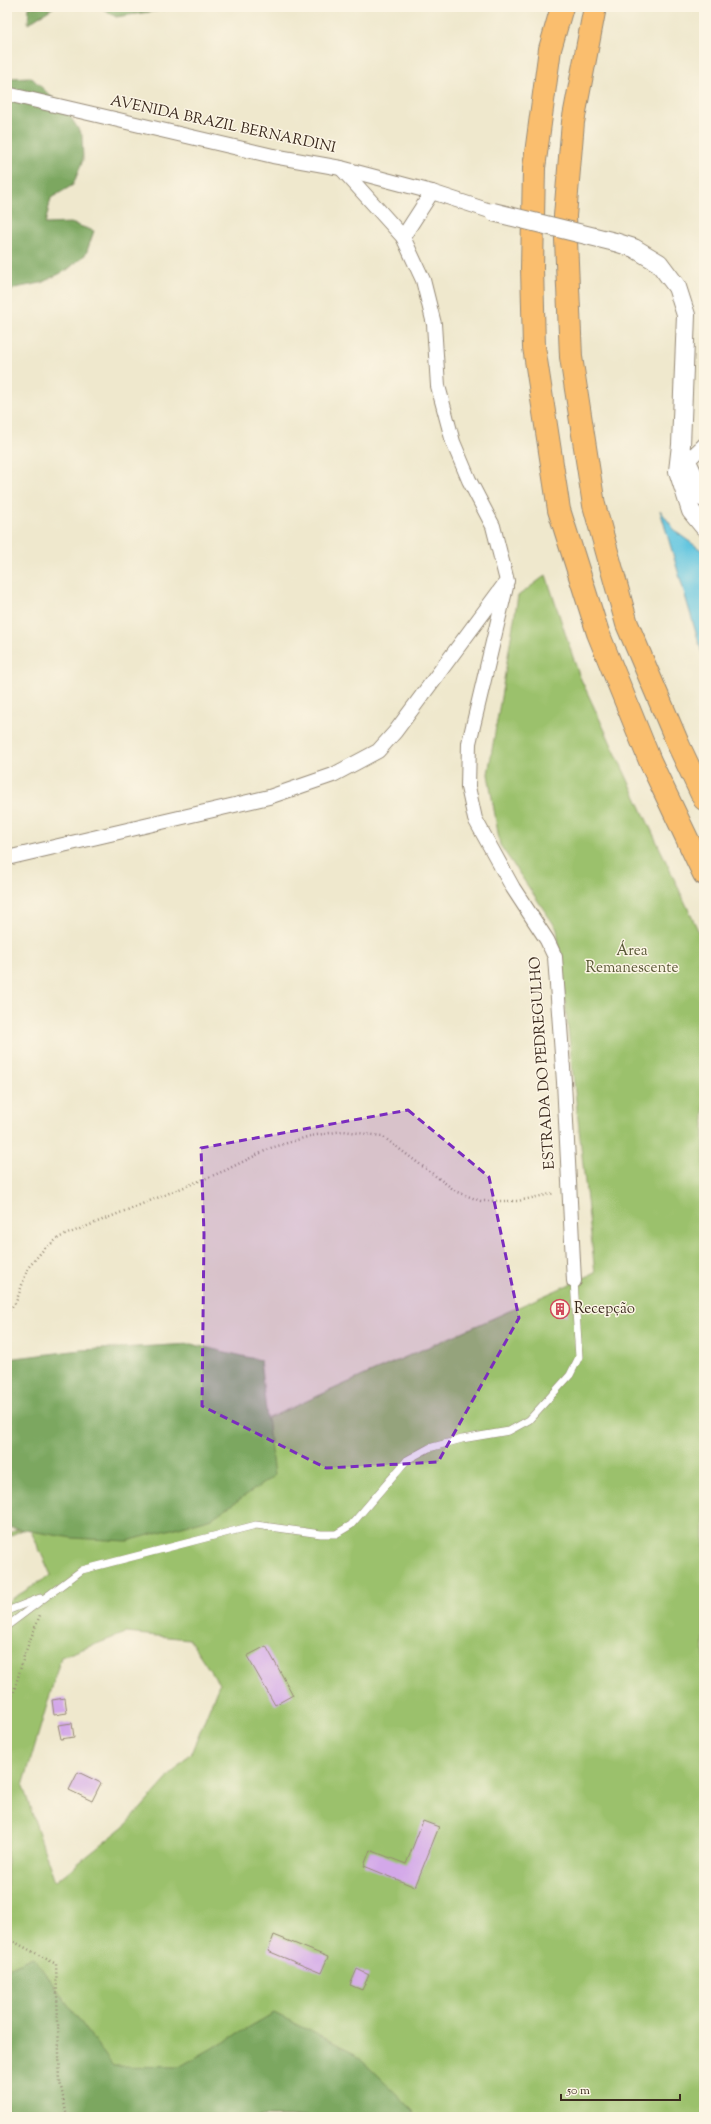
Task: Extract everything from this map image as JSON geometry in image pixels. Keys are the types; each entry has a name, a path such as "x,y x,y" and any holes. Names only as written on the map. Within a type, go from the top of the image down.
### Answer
{"highway":[{"path":"562,7 550,49 534,168 532,268 534,347 559,510 598,633 650,760 704,874"},
{"path":"595,7 573,122 565,216 571,357 594,505 627,624 678,746 704,799"}],"street":[{"name":"AVENIDA BRAZIL BERNARDINI","path":"7,94 273,156 341,168 432,192 493,212"},
{"path":"7,858 269,797 333,775 378,751 395,732 507,581 493,526 469,480 453,442 438,386 434,324 423,280 403,237 341,168"},
{"path":"403,237 432,192"},
{"path":"493,212 634,248 659,263 677,287 686,315 682,459 691,511 704,526"},
{"path":"682,459 704,445"},
{"path":"682,459 704,498"},
{"name":"ESTRADA DO PEDREGULHO","path":"507,581 469,743 468,787 475,819 513,888 547,940 555,957 564,1082 574,1281"}],"lane":[{"path":"7,1626 82,1570 256,1525 321,1534 336,1534 351,1525 407,1460 429,1448 462,1439 509,1431 529,1420 570,1375 579,1357 574,1281"},
{"path":"7,1611 49,1595"}],"path":[{"path":"7,1313 16,1302 28,1268 44,1249 60,1237 224,1171 271,1148 310,1136 343,1131 382,1136 457,1192 481,1201 518,1201 569,1190"},
{"path":"7,1715 25,1653 49,1595"},
{"path":"7,1938 56,1964 60,2082 67,2117"}],"highlighted area":[{"path":"408,1110 489,1177 519,1318 438,1462 326,1468 202,1406 204,1234 201,1148"}],"green space":[{"path":"29,7 54,7 28,24"},
{"path":"100,7 182,7 116,17"},
{"path":"31,77 68,113 82,135 83,160 73,185 51,198 45,224 71,223 94,231 86,254 67,270 41,283 15,288 7,296 7,78"},
{"name":"Área Remanescente","path":"546,575 579,675 704,943 704,2117 7,2117 7,1602 51,1575 29,1527 7,1537 7,1534 595,1273 557,929 500,845 488,774 518,596","holes":["126,1633 189,1639 219,1684 192,1751 127,1824 55,1882 23,1786 61,1657"]},
{"path":"191,1344 260,1360 274,1476 212,1518 127,1541 72,1538 7,1527 7,1359 81,1350"},
{"path":"33,1957 113,2066 179,2067 274,2013 353,2052 414,2111 413,2117 7,2117 7,1968"}],"water":[{"path":"660,510 676,532 704,552 704,660"}],"building":[{"name":"Recepção","path":"566,1301 567,1315 555,1316 553,1302"},
{"path":"266,1646 293,1695 275,1705 247,1656"},
{"path":"65,1698 67,1713 54,1715 52,1700"},
{"path":"72,1723 74,1737 61,1739 58,1725"},
{"path":"78,1772 101,1783 92,1801 69,1790"},
{"path":"423,1821 439,1827 415,1887 364,1866 370,1850 406,1864"},
{"path":"274,1935 328,1957 321,1973 268,1951"},
{"path":"357,1969 369,1975 362,1990 350,1985"}],"place":[{"name":"Recepção","path":"560,1309"}]}
